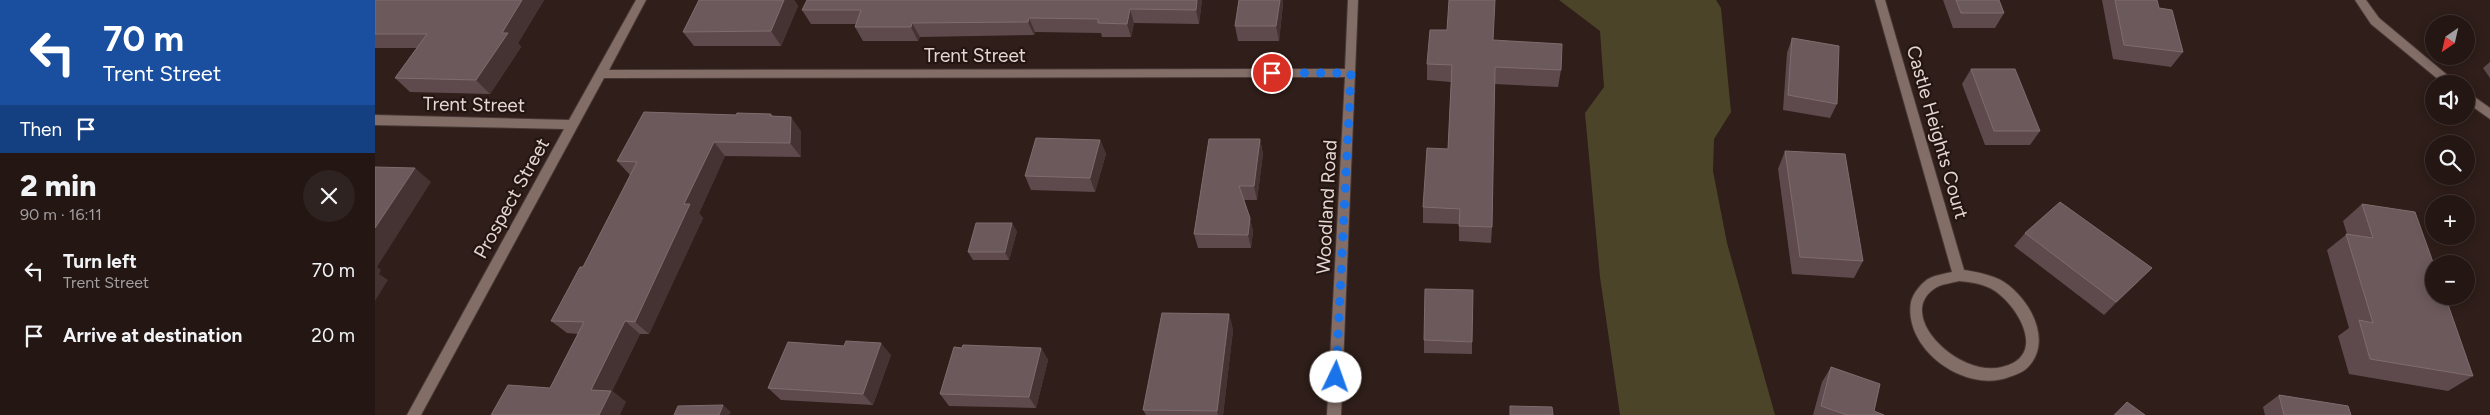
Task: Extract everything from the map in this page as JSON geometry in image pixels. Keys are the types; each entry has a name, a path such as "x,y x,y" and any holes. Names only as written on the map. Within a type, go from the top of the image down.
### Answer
{"street":[{"name":"Prospect Street","path":"414,415 641,0"},
{"name":"Woodland Road","path":"1334,415 1353,0"},
{"name":"Castle Heights Court","path":"1880,0 1959,275"},
{"path":"2359,0 2375,21 2441,75"},
{"name":"Trent Street","path":"599,74 1351,73"},
{"path":"2475,102 2490,114"},
{"name":"Trent Street","path":"375,120 572,125"},
{"path":"1959,275 1979,278 1999,286 2015,299 2027,315 2033,332 2032,348 2025,363 2010,372 1991,376 1966,371 1953,366 1937,354 1924,339 1917,324 1915,308 1919,295 1929,284 1942,277 1959,275"}],"shaded area":[{"path":"1559,0 1716,0 1721,8 1731,112 1714,139 1713,171 1727,243 1775,415 1620,415 1600,277 1585,113 1604,87 1600,31"}],"building":[{"path":"375,0 522,0 502,33 508,33 476,80 395,78 427,34 375,34"},
{"path":"699,0 784,0 771,31 683,32"},
{"path":"807,0 1197,0 1196,10 1130,9 1127,24 1098,23 1098,19 1029,18 1028,22 912,23 911,27 855,27 861,10 802,10"},
{"path":"1239,0 1280,0 1276,26 1235,26"},
{"path":"1449,0 1495,0 1493,40 1562,44 1561,70 1495,67 1492,227 1459,226 1460,209 1423,207 1427,148 1448,149 1452,65 1427,64 1430,30 1447,30"},
{"path":"1956,0 1999,0 2004,13 1961,13"},
{"path":"2115,0 2157,0 2159,8 2172,10 2183,52 2124,45"},
{"path":"1792,38 1839,46 1837,104 1788,95"},
{"path":"1971,69 2015,69 2040,131 1994,131"},
{"path":"644,112 736,115 737,113 771,114 770,116 791,117 790,143 714,142 684,204 690,204 635,322 625,321 591,390 611,391 599,415 491,415 508,385 550,388 584,322 551,321 580,267 583,267 637,162 617,161"},
{"path":"1036,138 1100,140 1090,178 1025,176"},
{"path":"1209,139 1260,139 1254,186 1239,186 1250,218 1248,235 1194,234"},
{"path":"1785,151 1845,154 1863,261 1800,257"},
{"path":"375,167 415,168 375,228"},
{"path":"2060,202 2152,268 2116,302 2025,233"},
{"path":"2362,204 2415,212 2425,245 2427,245 2430,255 2425,255 2425,305 2448,305 2473,376 2370,359 2359,320 2373,323 2346,234 2373,238"},
{"path":"976,223 1012,223 1005,252 968,252"},
{"path":"1425,289 1473,290 1472,342 1424,340"},
{"path":"1162,313 1229,314 1217,411 1143,410"},
{"path":"846,341 881,343 863,394 768,388 788,342 844,346"},
{"path":"963,345 1041,348 1029,397 940,394 954,347 962,348"},
{"path":"1831,367 1880,384 1874,411 1884,415 1847,415 1821,406"},
{"path":"2279,395 2348,406 2351,415 2284,415"},
{"path":"2127,402 2145,415 2115,415"},
{"path":"723,405 719,415 674,415 678,406"},
{"path":"1510,406 1552,407 1553,415 1510,415"}],"route":[{"path":"1272,73 1351,73 1336,377"}]}
